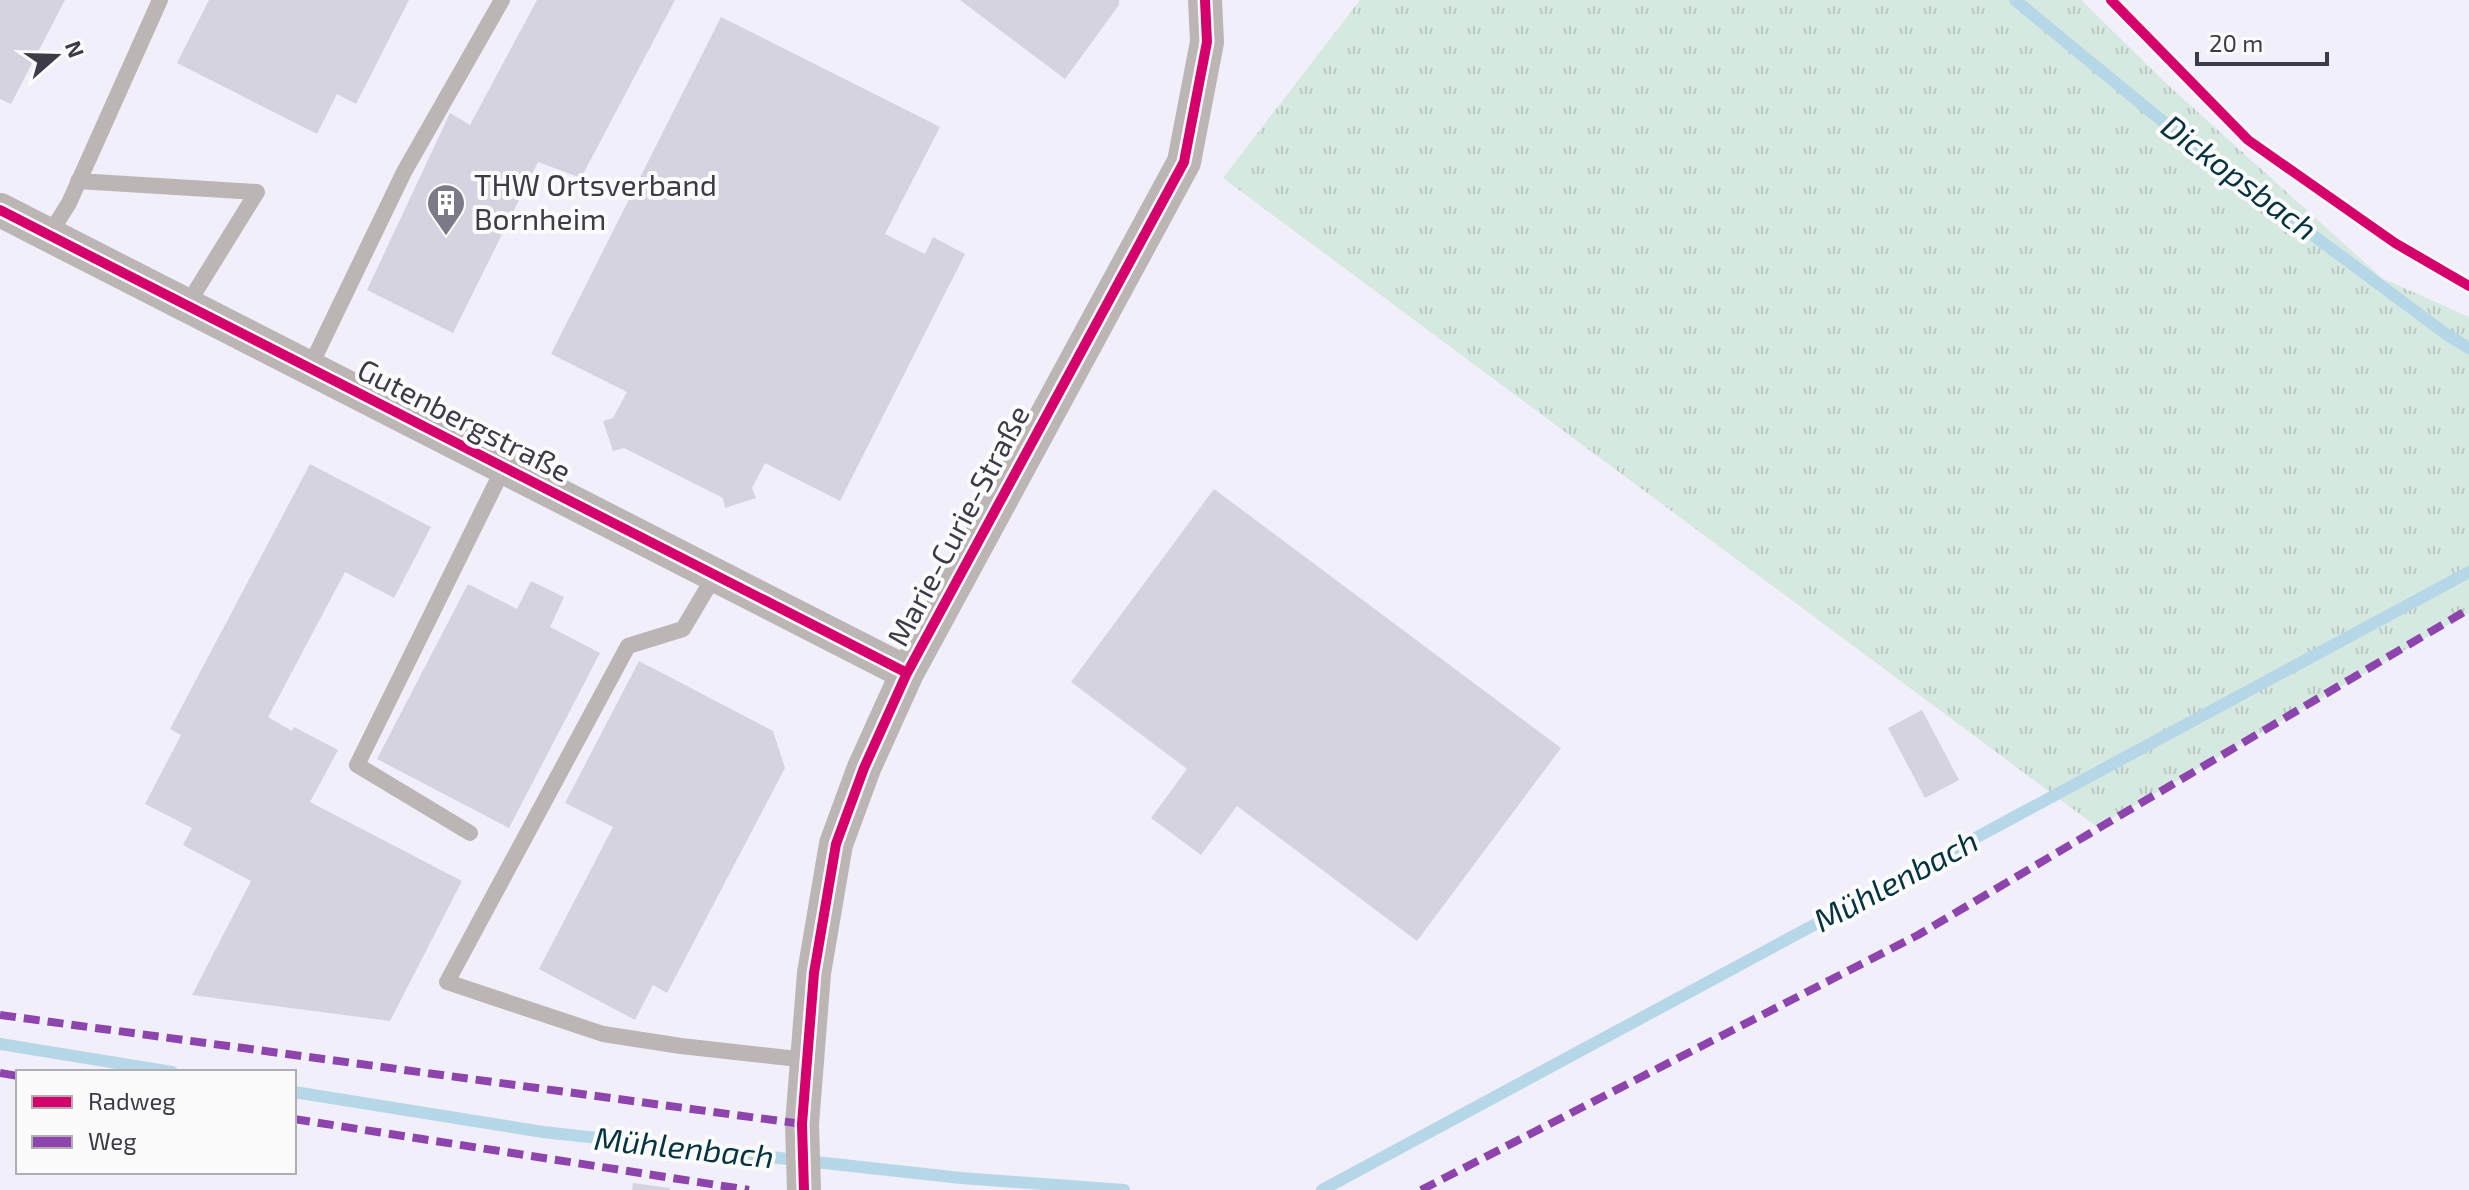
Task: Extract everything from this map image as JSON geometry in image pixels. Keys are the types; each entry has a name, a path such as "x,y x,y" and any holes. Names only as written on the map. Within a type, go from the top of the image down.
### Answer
{"street":[{"name":"Marie-Curie-Straße","path":"804,1190 802,1124 814,973 836,844 864,768 907,673 1184,162 1207,42 1205,0"},
{"name":"Gutenbergstraße","path":"0,210 907,673"}],"lane":[{"path":"49,235 78,181 160,0"},
{"path":"309,369 404,172 502,0"},
{"path":"78,181 257,192 187,305"},
{"path":"470,833 357,765 504,467"},
{"path":"715,575 683,629 628,646 447,982 603,1034 807,1060"}],"green space":[{"path":"1360,0 2081,0 2170,87 2382,278 2469,317 2469,613 2097,827 1223,178"}],"building":[{"path":"0,0 65,0 11,104 0,99"},
{"path":"209,0 409,0 356,104 337,94 317,134 177,63"},
{"path":"537,0 675,0 581,178 538,162 453,333 367,290 450,113 470,125"},
{"path":"960,0 1119,0 1119,5 1065,79"},
{"path":"721,17 940,127 885,234 925,254 933,237 965,254 840,501 765,463 752,488 756,498 725,508 723,498 624,448 613,451 603,421 613,418 627,392 551,354"},
{"path":"310,464 431,527 394,598 345,572 268,717 292,731 294,727 338,750 310,802 462,881 390,1021 192,995 251,881 183,845 192,828 145,804 181,735 170,729"},
{"path":"1214,489 1561,748 1417,941 1237,806 1201,855 1151,818 1187,769 1071,682"},
{"path":"531,581 564,597 550,627 600,653 509,828 377,759 468,584 517,609"},
{"path":"639,661 773,731 785,768 667,993 653,985 635,1020 539,969 613,827 565,803"},
{"path":"1922,710 1959,780 1925,798 1888,728"},
{"path":"633,1183 670,1188 670,1190 632,1190"}],"waterway":[{"name":"Dickopsbach","path":"2015,0 2194,147 2469,348"},
{"name":"Mühlenbach","path":"1322,1190 2469,572"},
{"name":"Mühlenbach","path":"0,1044 160,1070"},
{"name":"Mühlenbach","path":"296,1092 543,1132 961,1178 1124,1190"}],"marked path":[{"path":"1421,1190 1918,935 2469,609"},
{"path":"0,1015 802,1124"},
{"path":"0,1073 16,1076"},
{"path":"296,1119 749,1190"}],"cycle path":[{"path":"804,1190 802,1124 814,973 836,844 864,768 907,673 1184,162 1207,42 1205,0"},
{"path":"2111,0 2248,140 2395,243 2469,286"},
{"path":"0,210 907,673"}],"place":[{"name":"THW Ortsverband Bornheim","path":"446,237"}]}
